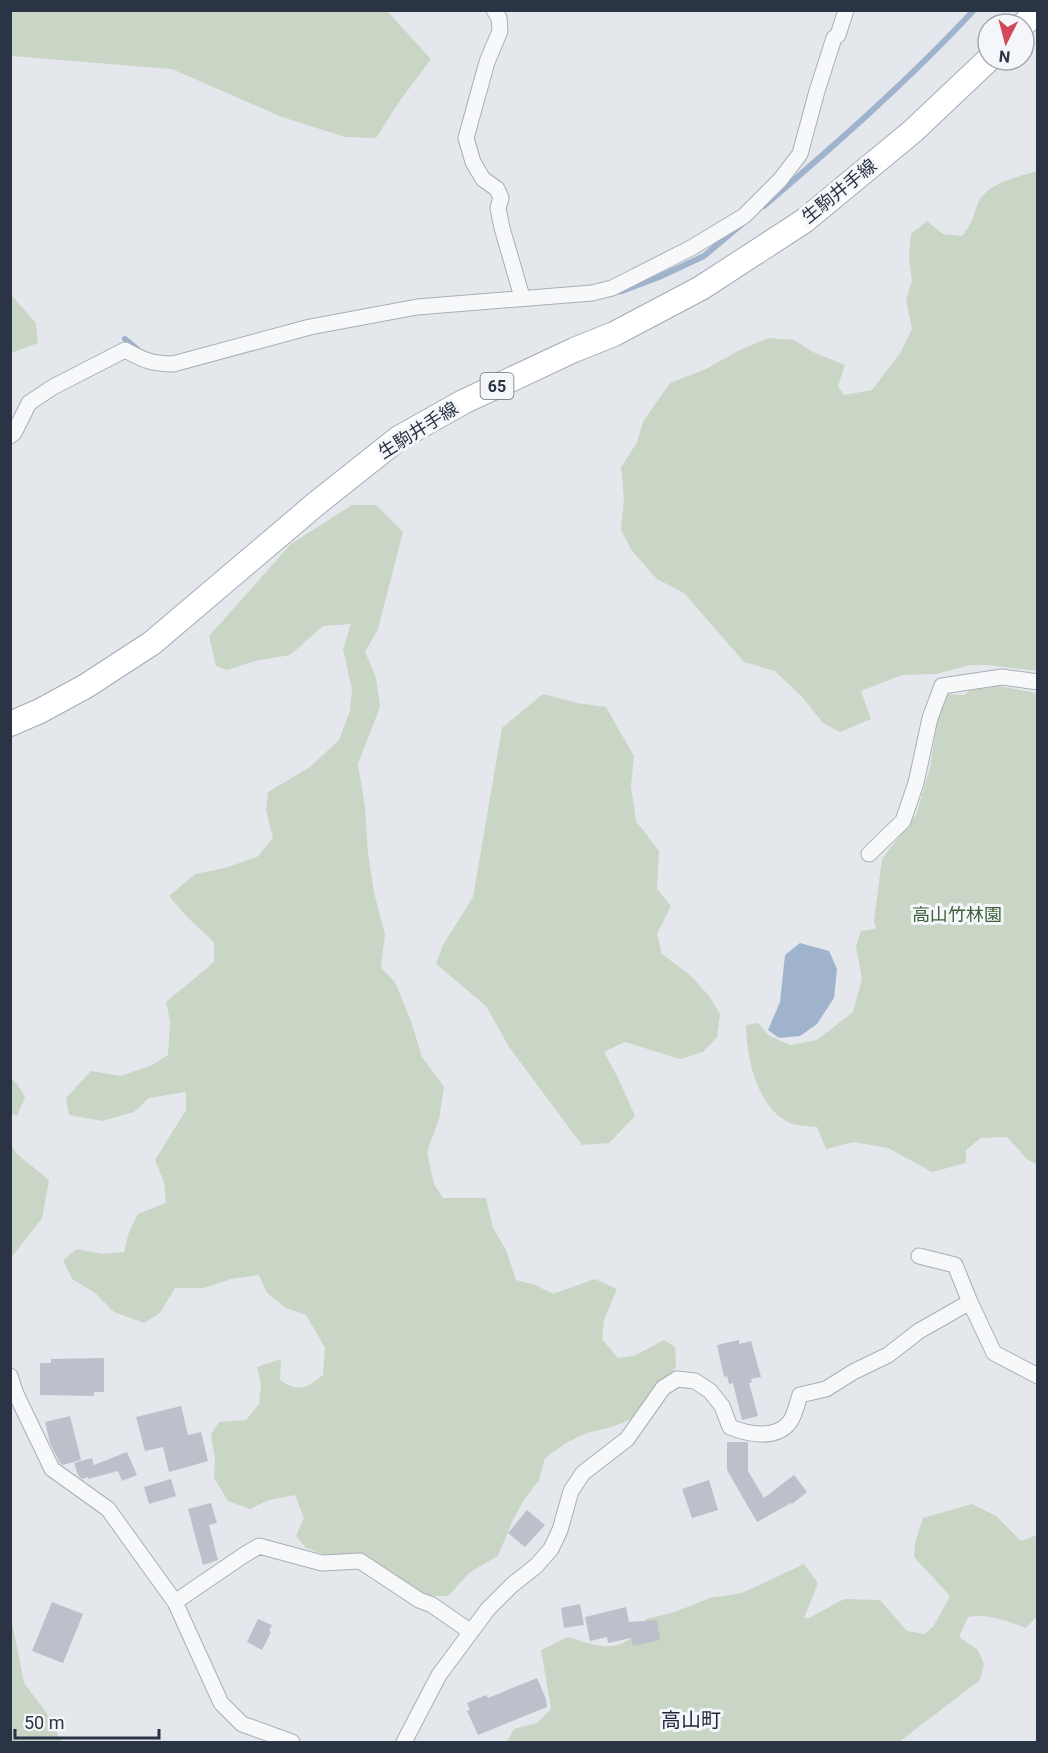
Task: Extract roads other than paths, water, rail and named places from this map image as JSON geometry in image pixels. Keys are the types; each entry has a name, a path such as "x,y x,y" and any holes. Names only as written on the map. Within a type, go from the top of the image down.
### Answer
{"main road":[{"name":"生駒井手線","path":"10,724 86,686 152,643 317,503 399,438 463,402 574,350 614,334 700,288 804,221 913,131 976,71"}],"street":[{"path":"494,10 499,18 500,31 487,62 466,138 473,162 483,180 497,189 501,198 498,208 502,228 522,297"},
{"path":"10,436 14,433 29,403 53,387 125,350 156,364 173,364 310,327 417,307 592,292 612,288 691,248 744,216 780,180 800,154 817,91 834,38 838,35 846,10"},
{"path":"869,854 903,821 916,783 930,718 942,686 1002,677 1038,682"},
{"path":"919,1256 956,1265 970,1302 994,1353 1038,1376"},
{"path":"404,1743 439,1675 488,1609 512,1585 536,1566 551,1549 560,1530 571,1491 583,1473 627,1439 663,1388 677,1379 695,1381 710,1391 723,1406 730,1427 746,1433 774,1433 789,1422 800,1395 826,1389 853,1372 888,1355 918,1331 970,1302"},
{"path":"10,1376 16,1394 52,1469 108,1509 175,1602 221,1703 242,1724 292,1743"},
{"path":"175,1602 259,1546 322,1563 360,1561 471,1632"}],"water":[{"path":"800,943 829,951 837,969 834,998 817,1024 800,1036 779,1038 768,1030 780,1002 785,955"}],"waterway":[{"path":"764,206 898,86 974,10"},
{"path":"615,292 659,277 704,256 742,224"},
{"path":"125,339 138,350"}],"district":[{"name":"高山町","path":"691,1720"}],"park label":[{"name":"高山竹林園","path":"957,914"}]}
